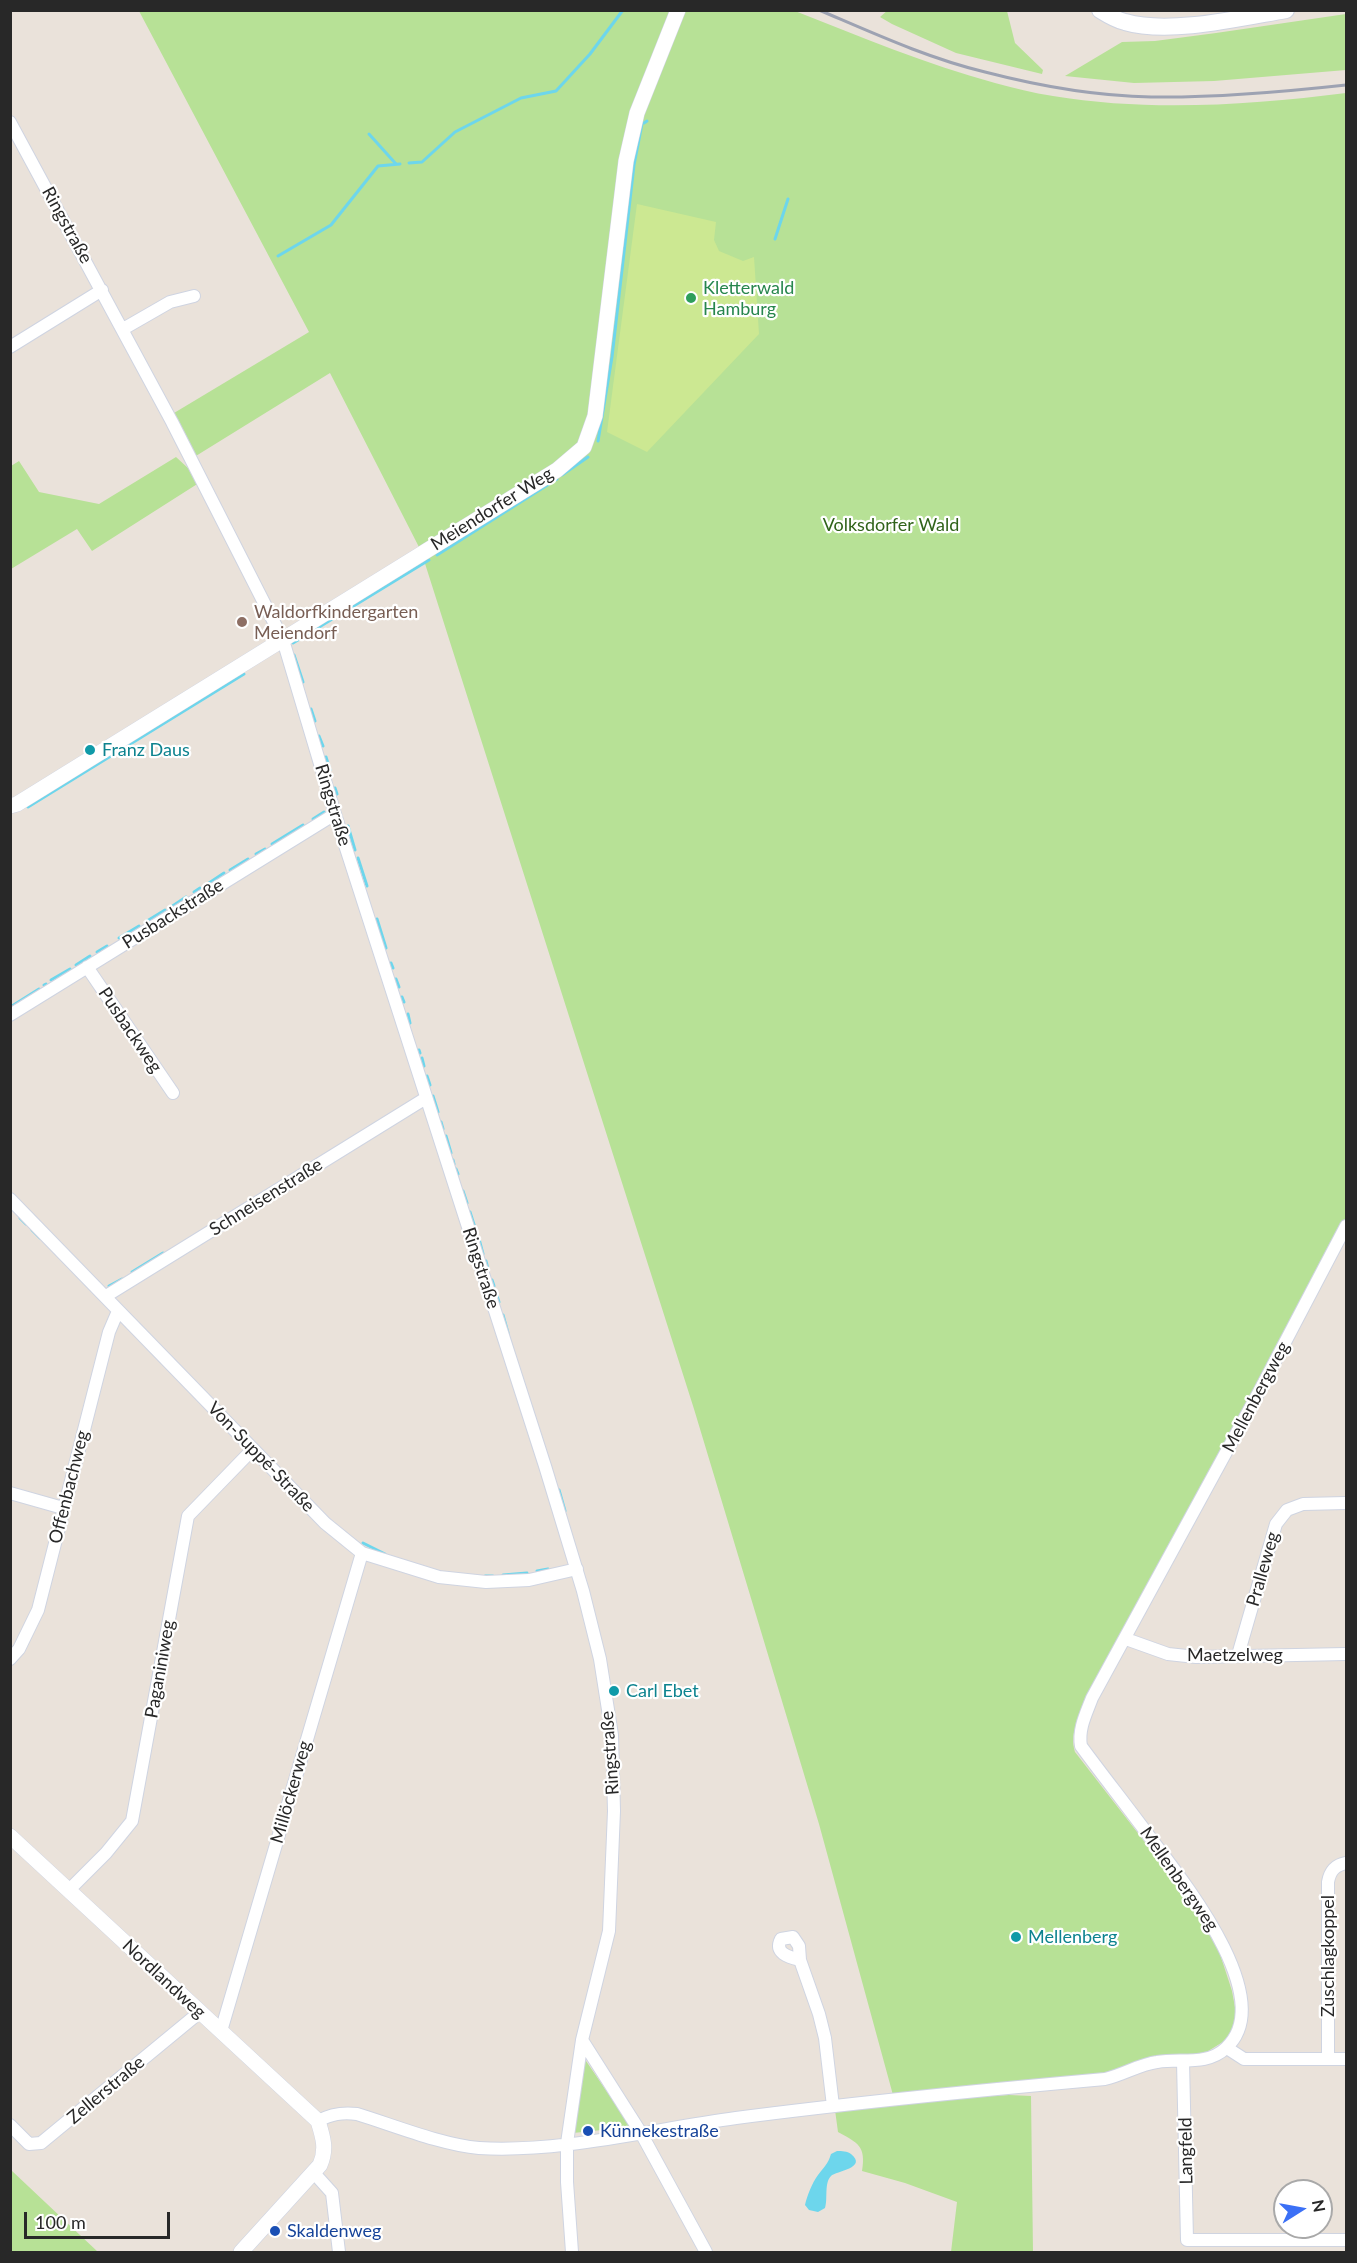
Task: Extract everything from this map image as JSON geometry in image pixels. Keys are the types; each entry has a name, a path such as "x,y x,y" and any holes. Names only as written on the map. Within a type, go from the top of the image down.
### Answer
{"main road":[{"path":"1100,10 1127,23 1154,26 1195,24 1286,10"}],"street":[{"name":"Meiendorfer Weg","path":"13,808 54,779 557,470 584,447 595,416 626,160 637,113 678,10"},
{"name":"Ringstraße","path":"10,122 123,329 283,640 335,814 577,1569 600,1659 612,1735 614,1811 609,1931 582,2040 567,2143 572,2253"},
{"path":"10,347 102,290"},
{"path":"123,329 170,302 194,296"},
{"name":"Pusbackstraße","path":"10,1015 335,814"},
{"name":"Pusbackweg","path":"87,967 173,1093"},
{"name":"Schneisenstraße","path":"106,1296 426,1098"},
{"name":"Von-Suppé-Straße","path":"10,1199 325,1522 362,1553 439,1577 486,1582 529,1580 577,1569"},
{"name":"Mellenbergweg","path":"1227,2048 1241,2022 1242,2011 1236,1981 1220,1939 1197,1901 1081,1746 1081,1727 1092,1698 1126,1639 1347,1226"},
{"name":"Offenbachweg","path":"10,1659 19,1649 38,1610 109,1332 118,1311"},
{"name":"Paganiniweg","path":"69,1890 106,1853 132,1821 188,1516 253,1449"},
{"path":"10,1493 63,1508"},
{"name":"Pralleweg","path":"1238,1655 1276,1524 1287,1510 1303,1504 1347,1503"},
{"name":"Millöckerweg","path":"221,2031 362,1553"},
{"name":"Maetzelweg","path":"1126,1639 1168,1654 1196,1657 1347,1654"},
{"name":"Nordlandweg","path":"10,1836 318,2121"},
{"name":"Zuschlagkoppel","path":"1328,2059 1328,1882 1332,1870 1347,1863"},
{"path":"800,1960 819,2014 834,2106"},
{"name":"Zellerstraße","path":"10,2126 29,2144 41,2144 200,2012"},
{"path":"582,2040 641,2133 706,2253"},
{"path":"241,2253 314,2173 325,2154 324,2138 318,2121 336,2114 357,2114 476,2148 522,2149 904,2097 1105,2079 1123,2075 1157,2061 1203,2060 1227,2048 1244,2059 1347,2059"},
{"name":"Langfeld","path":"1183,2061 1187,2240 1347,2240"},
{"path":"314,2173 332,2193 339,2253"}],"green space":[{"path":"888,10 1007,11 1015,43 1043,70 1042,74 956,53 880,17"},
{"name":"Volksdorfer Wald","path":"139,11 795,11 894,50 969,76 1053,96 1126,104 1200,105 1273,101 1346,93 1346,1217 1088,1698 1076,1724 1073,1738 1075,1752 1151,1850 1219,1951 1232,1991 1236,2013 1233,2027 1226,2040 1205,2053 1122,2071 988,2087 893,2095 819,1824 694,1409 421,551 330,373 191,459 169,416 309,332"},
{"path":"1346,14 1346,70 1214,81 1134,83 1065,76 1122,42 1155,41"},
{"name":"Kletterwald Hamburg","path":"637,204 716,222 714,240 719,251 743,261 754,257 759,334 647,452 607,432"},
{"path":"176,457 202,481 92,551 77,529 11,569 11,466 19,461 39,492 99,504"},
{"path":"584,2058 631,2127 573,2133"},
{"path":"1009,2095 1031,2096 1033,2252 951,2252 957,2202 905,2183 862,2171 863,2156 859,2146 838,2132 835,2110 890,2102"},
{"path":"11,2170 98,2252 11,2252"}],"water":[{"path":"837,2151 849,2153 856,2163 831,2176 827,2187 825,2208 818,2212 809,2210 805,2205 808,2194 831,2154"}],"waterway":[{"path":"409,163 422,162 455,132 521,98 556,91 590,54 623,10"},
{"path":"598,441 612,357 634,165 642,124"},
{"path":"369,134 396,164"},
{"path":"278,256 331,225 378,166 400,164"},
{"path":"775,239 788,199"},
{"path":"562,475 588,457"},
{"path":"437,555 557,479"},
{"path":"293,643 429,560"},
{"path":"294,655 303,682"},
{"path":"28,807 244,674"},
{"path":"311,709 315,721"},
{"path":"319,736 323,746"},
{"path":"326,757 330,770"},
{"path":"335,788 337,794"},
{"path":"313,819 324,812"},
{"path":"272,844 303,825"},
{"path":"348,826 355,850"},
{"path":"256,854 265,849"},
{"path":"358,858 367,886"},
{"path":"230,870 248,859"},
{"path":"206,885 224,873"},
{"path":"194,892 200,888"},
{"path":"171,907 186,897"},
{"path":"147,921 165,910"},
{"path":"377,919 386,948"},
{"path":"119,938 139,926"},
{"path":"97,952 107,946"},
{"path":"76,965 90,956"},
{"path":"391,963 393,968"},
{"path":"51,980 70,969"},
{"path":"396,979 399,987"},
{"path":"12,1006 39,989"},
{"path":"402,997 404,1002"},
{"path":"408,1014 410,1023"},
{"path":"422,1058 424,1066"},
{"path":"427,1076 430,1085"},
{"path":"433,1096 438,1112"},
{"path":"441,1122 443,1129"},
{"path":"446,1136 451,1153"},
{"path":"453,1160 454,1164"},
{"path":"456,1169 458,1174"},
{"path":"463,1191 467,1203"},
{"path":"470,1212 476,1231"},
{"path":"20,1218 26,1224"},
{"path":"32,1230 40,1238"},
{"path":"479,1239 483,1254"},
{"path":"132,1272 163,1253"},
{"path":"486,1261 488,1269"},
{"path":"109,1286 122,1279"},
{"path":"492,1280 494,1286"},
{"path":"496,1293 499,1302"},
{"path":"503,1315 508,1333"},
{"path":"559,1490 565,1511"},
{"path":"363,1543 385,1554"},
{"path":"537,1571 548,1569"},
{"path":"503,1575 527,1573"},
{"path":"485,1576 493,1576"}],"railway":[{"path":"819,10 942,60 1046,86 1109,95 1200,97 1346,85"}],"place":[{"name":"Kletterwald Hamburg","path":"691,298"},
{"name":"Waldorfkindergarten Meiendorf","path":"242,622"},
{"name":"Franz Daus","path":"90,750"},
{"name":"Carl Ebet","path":"614,1691"},
{"name":"Mellenberg","path":"1016,1937"},
{"name":"Künnekestraße","path":"588,2131"},
{"name":"Skaldenweg","path":"275,2231"}]}
